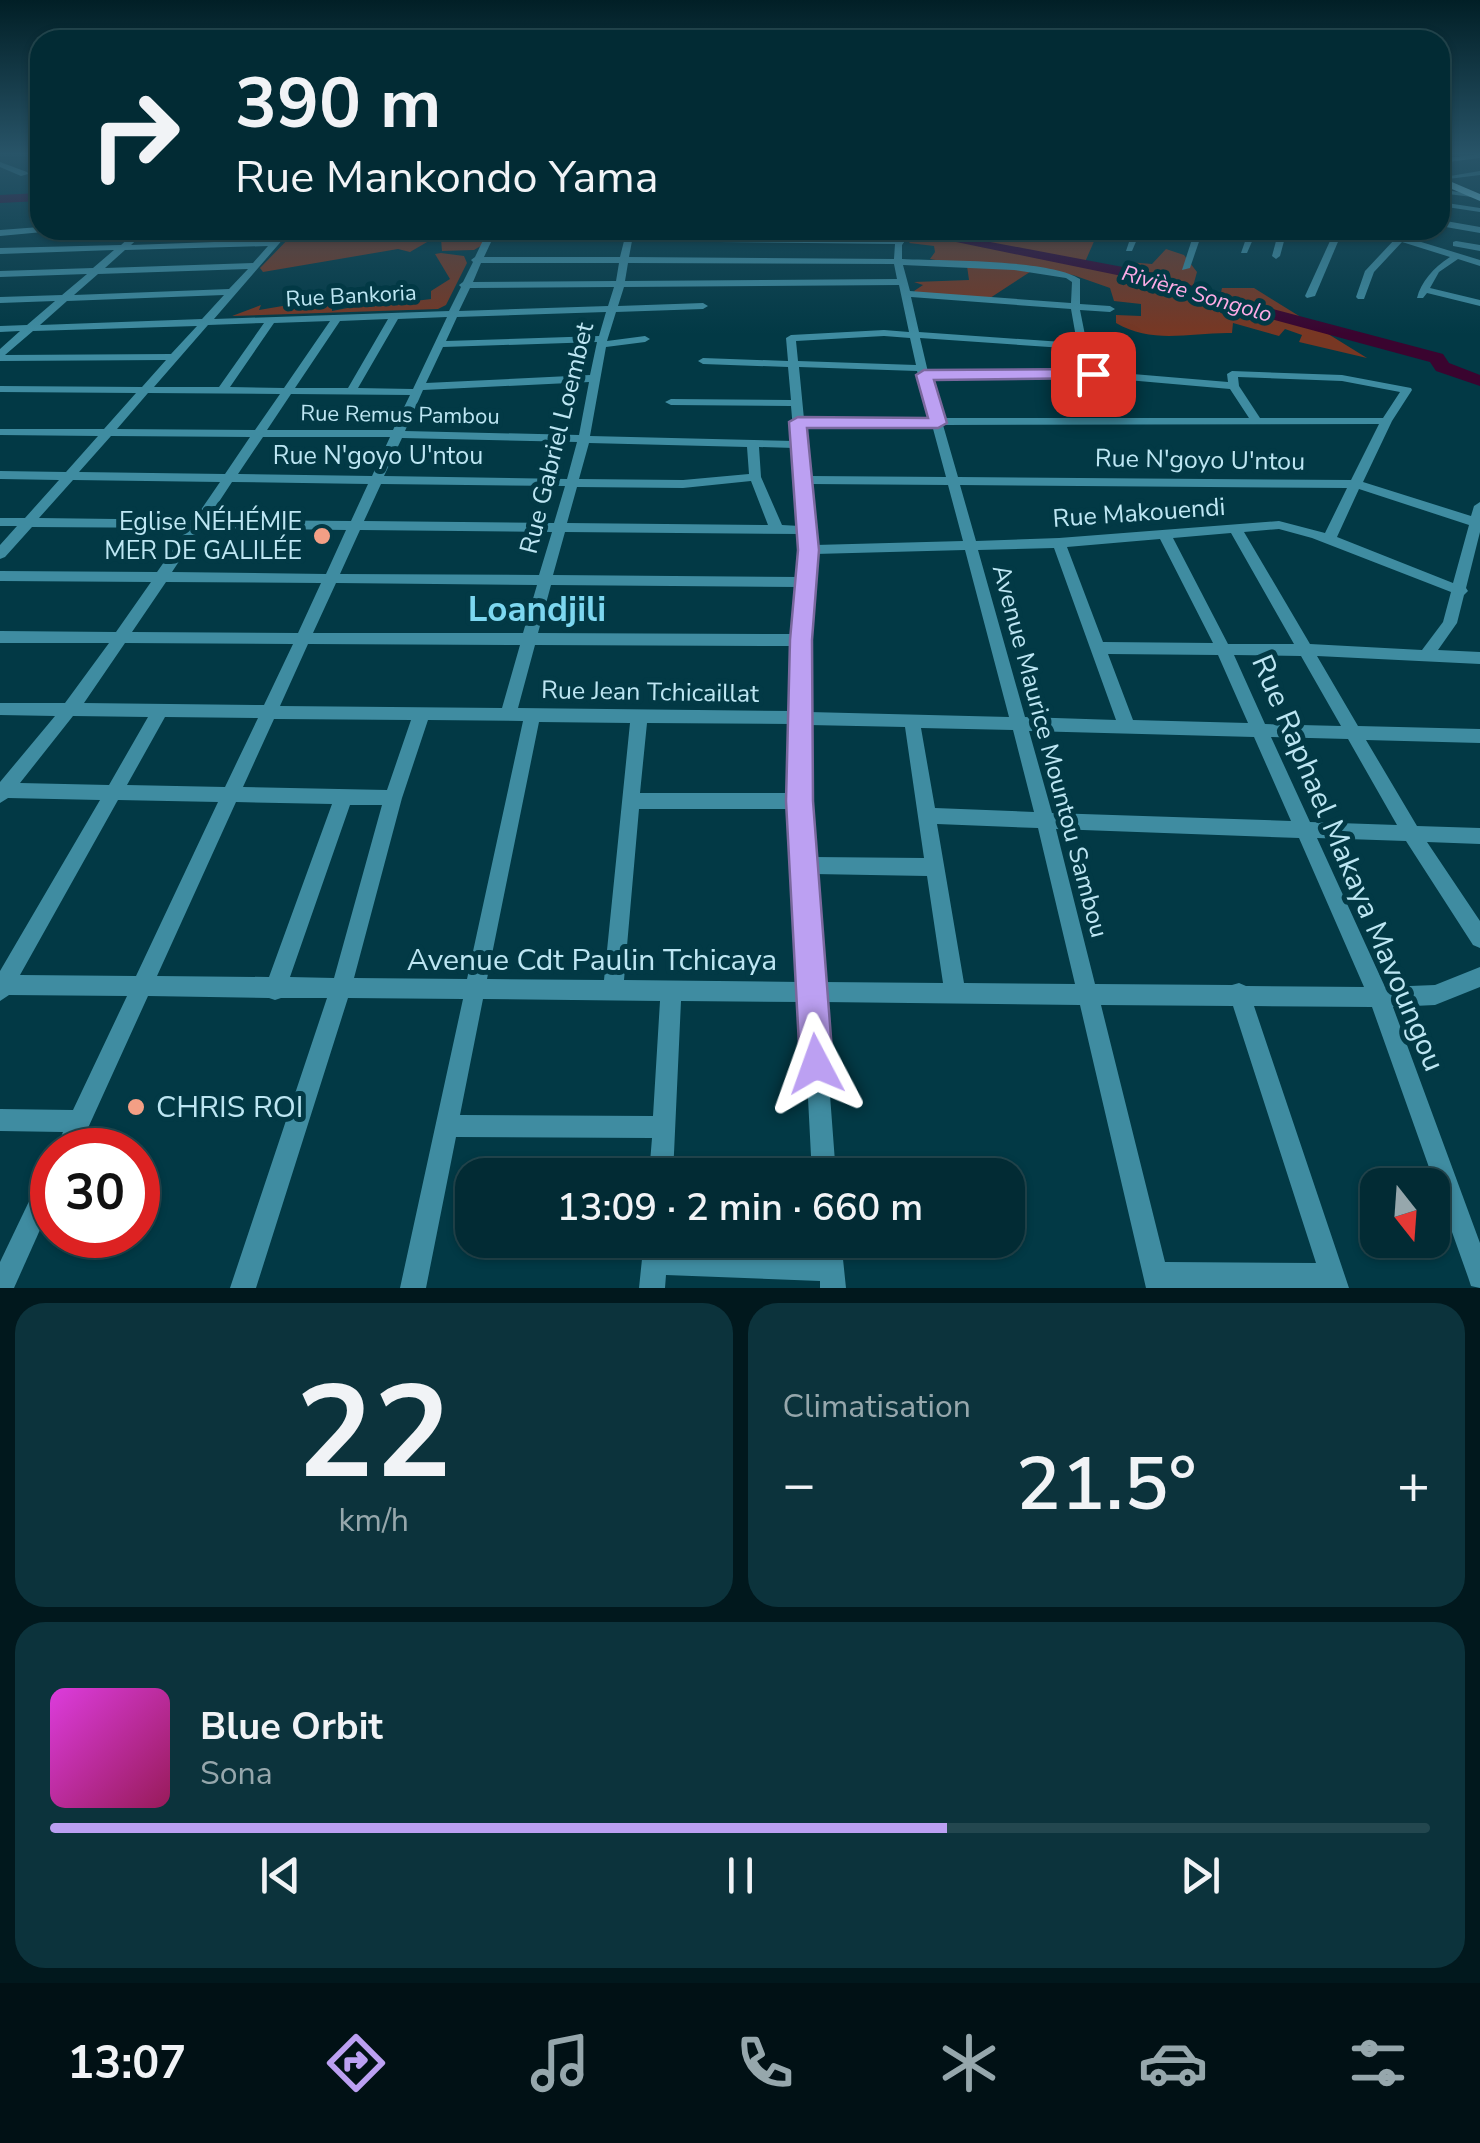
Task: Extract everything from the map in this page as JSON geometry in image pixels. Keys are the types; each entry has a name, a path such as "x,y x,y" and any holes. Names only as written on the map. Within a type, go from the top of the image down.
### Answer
{"street":[{"path":"1450,225 1480,230"},
{"path":"0,233 30,231"},
{"path":"0,356 132,240"},
{"path":"76,1128 380,477 451,311 486,240"},
{"name":"Rue Gabriel Loembet","path":"508,714 584,439 602,342 629,240"},
{"path":"762,297 766,240"},
{"name":"Avenue Maurice Mountou Sambou","path":"903,240 898,261 923,372 1044,819 1157,1281"},
{"path":"1129,250 1133,240"},
{"path":"1185,268 1195,240"},
{"path":"1244,251 1249,240"},
{"path":"1276,256 1280,240"},
{"path":"1310,296 1335,240"},
{"path":"1361,297 1370,270 1399,240"},
{"path":"1407,240 1480,264"},
{"path":"0,251 276,242"},
{"path":"0,554 276,242"},
{"path":"1456,244 1480,248"},
{"path":"1457,256 1436,270 1420,294 1480,303"},
{"path":"475,260 898,261 1014,268 1069,276 1077,281 1072,306 1093,374"},
{"path":"0,274 254,266"},
{"path":"464,285 763,282 904,288 1110,309"},
{"path":"0,300 232,292"},
{"name":"Rue Bankoria","path":"0,328 703,306"},
{"path":"352,390 395,316"},
{"path":"1,792 121,637 337,318"},
{"path":"222,389 271,320"},
{"path":"823,1158 800,801 801,640 809,550 792,337 852,333 1082,346"},
{"path":"438,344 646,339"},
{"path":"0,356 174,357"},
{"path":"703,361 923,372 1093,374 1234,386"},
{"path":"1258,423 1230,377 1238,373 1342,378 1407,390 1386,421 1329,539"},
{"path":"0,389 419,390 595,378"},
{"path":"672,402 796,403"},
{"path":"798,422 1386,421"},
{"name":"Rue Remus Pambou","path":"0,432 398,434 798,444"},
{"path":"753,444 755,477 769,504 776,530"},
{"name":"Rue N'goyo U'ntou","path":"0,475 697,483 755,477"},
{"name":"Rue N'goyo U'ntou","path":"803,480 1356,484 1479,524"},
{"path":"1428,653 1450,624 1479,524 1480,506"},
{"path":"0,522 806,530"},
{"name":"Rue Makouendi","path":"809,550 970,547 1278,526 1329,539 1460,591"},
{"path":"1234,528 1413,836 1480,938"},
{"name":"Rue Raphael Makaya Mavoungou","path":"1165,536 1223,648 1379,997 1477,1263"},
{"path":"1059,542 1127,727"},
{"path":"0,576 808,582"},
{"path":"0,637 801,640"},
{"path":"1099,648 1428,653 1480,658"},
{"name":"Rue Jean Tchicaillat","path":"0,709 800,718 1480,736"},
{"path":"1,987 160,712"},
{"path":"243,1288 340,991 394,798 422,714"},
{"path":"414,1288 532,716"},
{"path":"613,990 640,717"},
{"path":"912,722 955,993"},
{"path":"1,792 394,798"},
{"path":"275,990 344,796"},
{"path":"631,801 800,801"},
{"path":"927,816 1480,836"},
{"path":"805,865 933,867"},
{"name":"Avenue Cdt Paulin Tchicaya","path":"1,987 1379,997 1436,995 1480,978"},
{"path":"661,1158 671,989"},
{"path":"1157,1281 1334,1282 1239,994"},
{"path":"0,1120 79,1121"},
{"path":"447,1126 664,1128"},
{"path":"3,1278 30,1223"},
{"path":"654,1263 832,1279"}],"shaded area":[{"path":"287,240 431,240 410,252 398,249 263,272 260,268"},
{"path":"441,240 489,241 474,250 442,251"},
{"path":"1095,240 1085,262 1119,269 1128,262 1152,264 1166,249 1184,255 1197,272 1192,290 1220,297 1222,288 1254,288 1367,358 1299,342 1302,335 1285,329 1279,336 1233,323 1232,333 1144,334 1116,323 1116,315 1141,316 1141,304 1114,301 1110,288 1073,275 1033,270 987,300 918,295 914,291 923,285 914,282 969,280 967,266 930,259 934,246 909,243"},
{"path":"435,254 464,256 467,263 446,305 438,309 232,316 261,305 259,310 324,299 332,303 332,311 368,304 376,294 383,305 431,299 431,291 450,279"}],"waterway":[{"name":"Rivière Songolo","path":"957,240 1160,279 1206,296 1437,358 1442,367 1480,381"}],"place":[{"name":"Eglise NÉHÉMIE MER DE GALILÉE","path":"322,536"},
{"name":"CHRIS ROI","path":"136,1107"}],"district":[{"name":"Loandjili","path":"537,609"}],"route":[{"path":"816,1064 800,801 801,640 809,550 798,422 938,423 924,375 1093,374"}]}
